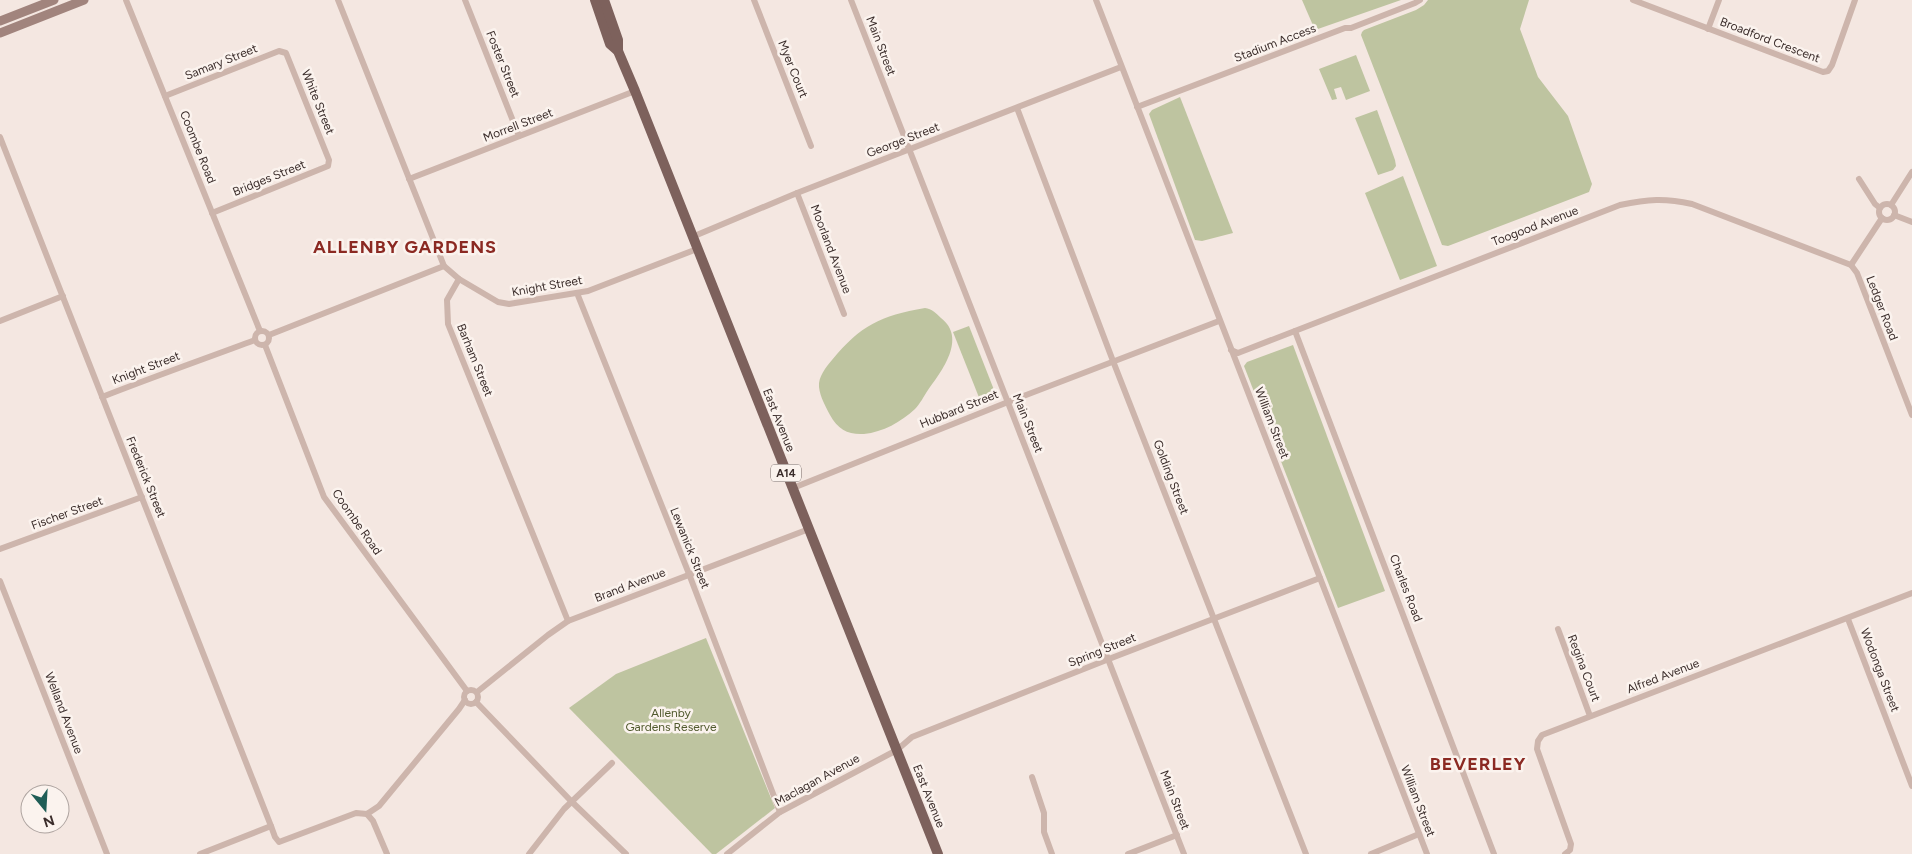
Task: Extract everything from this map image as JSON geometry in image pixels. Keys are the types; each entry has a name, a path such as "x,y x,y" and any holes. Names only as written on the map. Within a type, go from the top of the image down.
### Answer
{"main road":[{"path":"0,21 54,0"},
{"path":"0,34 84,0"},
{"name":"East Avenue","path":"595,0 610,44 618,51"},
{"name":"East Avenue","path":"604,0 618,40 618,51 938,854"}],"street":[{"name":"Coombe Road","path":"126,0 260,331"},
{"path":"338,0 444,266 459,279"},
{"name":"Foster Street","path":"465,0 519,136"},
{"name":"Myer Court","path":"754,0 811,146"},
{"name":"Main Street","path":"851,0 1184,854"},
{"name":"William Street","path":"1096,0 1427,854"},
{"name":"Stadium Access","path":"1137,107 1345,28 1351,28 1420,0"},
{"name":"Broadford Crescent","path":"1634,0 1823,72 1828,71 1832,66 1855,0"},
{"path":"1708,29 1719,0"},
{"name":"Samary Street","path":"165,96 279,51 286,53"},
{"name":"White Street","path":"286,53 329,160"},
{"name":"George Street","path":"692,237 797,193 1122,67"},
{"name":"Morrell Street","path":"409,179 635,92"},
{"name":"Golding Street","path":"1017,108 1113,361 1306,854"},
{"name":"Frederick Street","path":"0,137 271,826"},
{"name":"Bridges Street","path":"212,213 328,166 329,160"},
{"path":"1891,205 1912,172"},
{"path":"1859,179 1875,204 1880,208"},
{"name":"Moorland Avenue","path":"797,193 844,314"},
{"name":"Toogood Avenue","path":"1231,350 1238,353 1508,247 1617,206 1644,199 1673,200 1692,204 1851,265"},
{"path":"1882,218 1879,212 1880,208 1885,204 1891,205"},
{"path":"1891,205 1894,215"},
{"path":"1882,218 1887,219 1894,215"},
{"path":"1894,215 1912,222"},
{"path":"1851,265 1882,218"},
{"name":"Knight Street","path":"459,279 498,302 509,304 588,291 697,249"},
{"name":"Ledger Road","path":"1851,265 1856,273 1912,415"},
{"path":"268,335 444,266"},
{"name":"Barham Street","path":"459,279 447,300 448,324 568,621"},
{"name":"Lewanick Street","path":"577,293 689,574 780,812"},
{"path":"0,321 63,296"},
{"name":"Hubbard Street","path":"793,488 1008,402 1219,321"},
{"path":"260,331 264,331 268,335 269,341 264,345 259,345 255,340 256,335 260,331"},
{"name":"Charles Road","path":"1295,331 1494,854"},
{"name":"Knight Street","path":"102,397 255,340"},
{"name":"Coombe Road","path":"264,345 324,497 467,691"},
{"name":"Fischer Street","path":"0,550 142,497"},
{"name":"Brand Avenue","path":"477,692 568,621 809,529"},
{"name":"Spring Street","path":"897,750 912,737 1108,659 1320,578"},
{"name":"Welland Avenue","path":"0,581 107,854"},
{"name":"Alfred Avenue","path":"1565,854 1570,850 1571,844 1537,749 1538,741 1542,735 1912,593"},
{"name":"Wodonga Street","path":"1848,619 1912,786"},
{"name":"Regina Court","path":"1558,629 1590,716"},
{"path":"200,854 271,826 275,838 279,842 356,813 367,814 378,806 465,700 464,695 467,691 477,692 476,702"},
{"path":"465,700 470,704 476,702"},
{"path":"476,702 571,801 626,854"},
{"name":"Maclagan Avenue","path":"727,854 780,812 897,750"},
{"path":"529,854 571,801 612,763"},
{"path":"1032,777 1044,814 1044,832 1052,854"},
{"path":"367,814 373,821 387,854"},
{"path":"1371,854 1419,834"},
{"path":"1128,854 1177,835"}],"green space":[{"path":"1302,0 1401,0 1315,30"},
{"path":"1428,0 1529,0 1520,29 1538,77 1568,116 1592,184 1589,192 1448,246 1442,245 1361,35 1364,30 1416,10"},
{"path":"1356,55 1370,91 1346,100 1341,87 1334,89 1337,99 1332,100 1319,69"},
{"path":"1180,97 1233,233 1202,241 1195,240 1149,114 1152,110"},
{"path":"1377,110 1396,166 1393,170 1378,175 1355,118"},
{"path":"1403,176 1437,266 1400,280 1365,193"},
{"path":"925,308 936,313 948,326 952,335 952,345 950,354 940,374 919,405 910,414 885,429 859,434 840,428 830,415 820,391 819,383 825,369 842,348 862,330 883,319"},
{"path":"969,326 996,395 994,400 982,405 953,332"},
{"path":"1293,345 1385,591 1338,608 1244,366 1247,362"},
{"name":"Allenby Gardens Reserve","path":"706,638 775,808 716,854 712,854 569,708 616,674"}],"district":[{"name":"ALLENBY GARDENS","path":"405,247"},
{"name":"BEVERLEY","path":"1478,764"}]}
